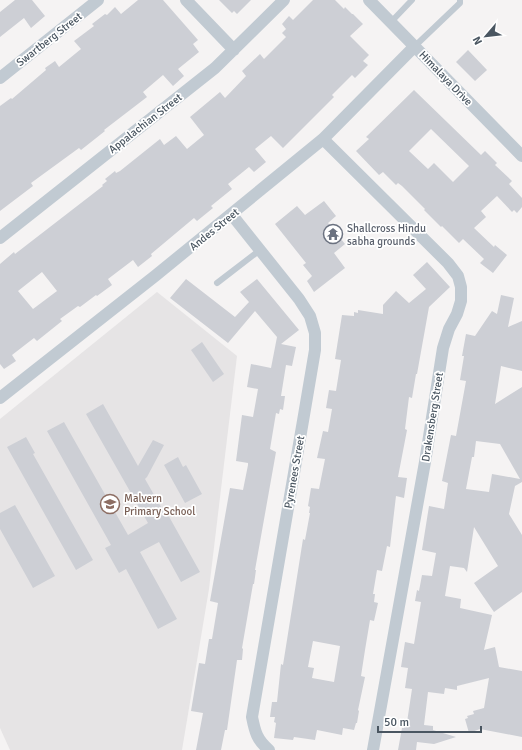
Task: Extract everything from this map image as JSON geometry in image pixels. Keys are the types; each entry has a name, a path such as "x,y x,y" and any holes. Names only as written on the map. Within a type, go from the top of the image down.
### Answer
{"street":[{"name":"Swartberg Street","path":"0,78 98,0"},
{"path":"186,0 234,50"},
{"name":"Appalachian Street","path":"0,238 215,68 284,0"},
{"name":"Himalaya Drive","path":"369,0 522,156"},
{"name":"Andes Street","path":"0,398 232,215 323,139 415,46"},
{"name":"Drakensberg Street","path":"323,139 448,263 458,276 461,287 461,301 443,348 423,470 373,750"},
{"name":"Pyrenees Street","path":"232,215 299,299 310,316 315,333 315,350 308,394 252,717 255,732 260,742 269,750"}],"lane":[{"path":"391,22 412,0"},
{"path":"415,46 460,3 460,0"},
{"path":"217,283 260,250"}],"shaded area":[{"name":"Malvern Primary School","path":"157,292 237,356 209,589 182,750 10,750 0,728 0,419"}],"building":[{"path":"15,0 32,0 45,16 31,28 24,18 0,37 0,12"},
{"path":"138,0 163,0 198,40 193,44 199,52 178,69 184,76 173,86 163,75 143,92 147,97 81,150 79,148 31,183 33,186 0,211 0,106 11,98 12,99 46,70 45,68 55,61 59,67 81,49 74,41 94,26 92,24 105,14 107,15 115,7 121,14"},
{"path":"219,0 251,0 237,14 234,11 232,13"},
{"path":"313,0 335,0 363,24 350,36 369,55 363,61 368,65 355,78 352,75 332,95 334,97 283,148 271,136 255,149 266,162 254,172 249,167 228,184 232,189 211,206 213,208 197,221 194,218 151,254 152,256 138,267 133,260 108,279 112,285 60,319 62,321 37,341 34,338 12,355 16,361 4,369 0,364 0,264 103,186 102,185 107,181 105,179 115,171 116,173 120,171 160,139 164,145 176,136 187,149 204,135 190,117 220,92 225,98 246,76 242,71 260,54 264,59 286,37 282,33 286,29 282,24 289,16 293,20","holes":["42,272 57,291 33,309 18,291"]},
{"path":"468,50 487,70 475,81 456,62"},
{"path":"414,90 481,155 485,151 497,163 495,165 512,181 509,184 522,198 522,207 517,213 514,210 512,212 497,196 481,211 486,217 474,228 494,247 495,245 507,255 493,273 480,263 484,259 463,239 459,243 424,210 425,209 402,186 398,183 396,185 383,172 379,175 356,151 369,139 366,137","holes":["431,129 469,166 453,182 434,163 428,169 409,151"]},
{"path":"324,201 336,216 328,223 345,244 334,253 345,268 314,292 307,281 312,276 303,265 306,263 275,224 297,206 305,215"},
{"path":"427,262 450,287 429,307 412,398 409,397 405,429 407,430 398,477 407,478 404,498 396,496 390,547 387,546 382,571 377,570 373,594 375,594 374,602 378,603 374,621 370,620 361,676 365,677 358,710 357,723 354,730 343,728 342,735 317,730 315,740 294,737 293,740 274,738 276,723 274,722 275,717 270,717 272,702 277,702 281,664 283,665 303,539 305,540 310,513 310,507 308,506 311,488 319,489 325,459 317,458 323,431 328,432 332,409 326,408 329,390 336,391 341,360 335,359 342,315 354,316 354,312 358,313 358,310 383,314 383,305 396,291 409,303 426,289 413,275","holes":["313,641 340,646 334,682 312,678 314,668 308,667"]},
{"path":"186,279 235,317 249,302 240,292 257,279 299,330 281,344 296,347 292,366 286,365 281,396 285,396 283,410 280,409 279,414 276,413 270,449 276,452 242,648 242,660 237,660 227,730 225,730 221,750 196,750 203,713 191,711 199,663 205,664 209,639 212,639 218,603 210,601 230,488 243,490 248,465 248,463 236,461 242,415 253,417 258,389 247,387 251,364 271,368 277,337 255,311 228,343 170,298"},
{"path":"501,295 514,298 508,327 522,321 522,371 501,366 495,404 522,387 522,482 515,486 509,514 522,535 522,592 494,612 474,583 498,566 474,527 467,572 464,568 450,566 445,596 461,599 460,608 492,615 484,650 495,647 499,667 522,671 522,737 480,729 469,733 465,719 468,718 467,716 474,714 473,711 484,708 489,678 457,686 457,690 445,688 444,694 428,692 424,725 433,726 433,730 456,737 434,744 417,742 416,750 398,750 402,728 404,728 405,722 407,722 412,689 405,688 408,668 401,667 405,642 414,644 421,602 415,601 417,590 419,591 422,575 432,576 436,553 422,550 429,506 444,509 448,483 442,481 451,435 456,436 466,381 460,380 466,334 475,336 492,311 497,314","holes":["476,441 500,444 520,479 492,474 489,492 466,489 472,457 474,457"]},
{"path":"202,342 224,374 213,382 191,350"},
{"path":"103,404 138,466 153,440 164,445 145,479 165,514 167,513 200,572 181,582 159,542 140,552 177,619 158,629 126,569 119,573 105,548 111,545 47,431 64,422 128,535 148,523 86,414"},
{"path":"26,437 35,453 33,454 93,560 76,570 7,447"},
{"path":"178,457 183,467 186,465 202,494 185,503 164,465"},
{"path":"15,505 55,576 33,588 0,529 0,513"}],"place":[{"name":"Shallcross Hindu sabha grounds","path":"333,234"},
{"name":"Malvern Primary School","path":"110,504"}]}
